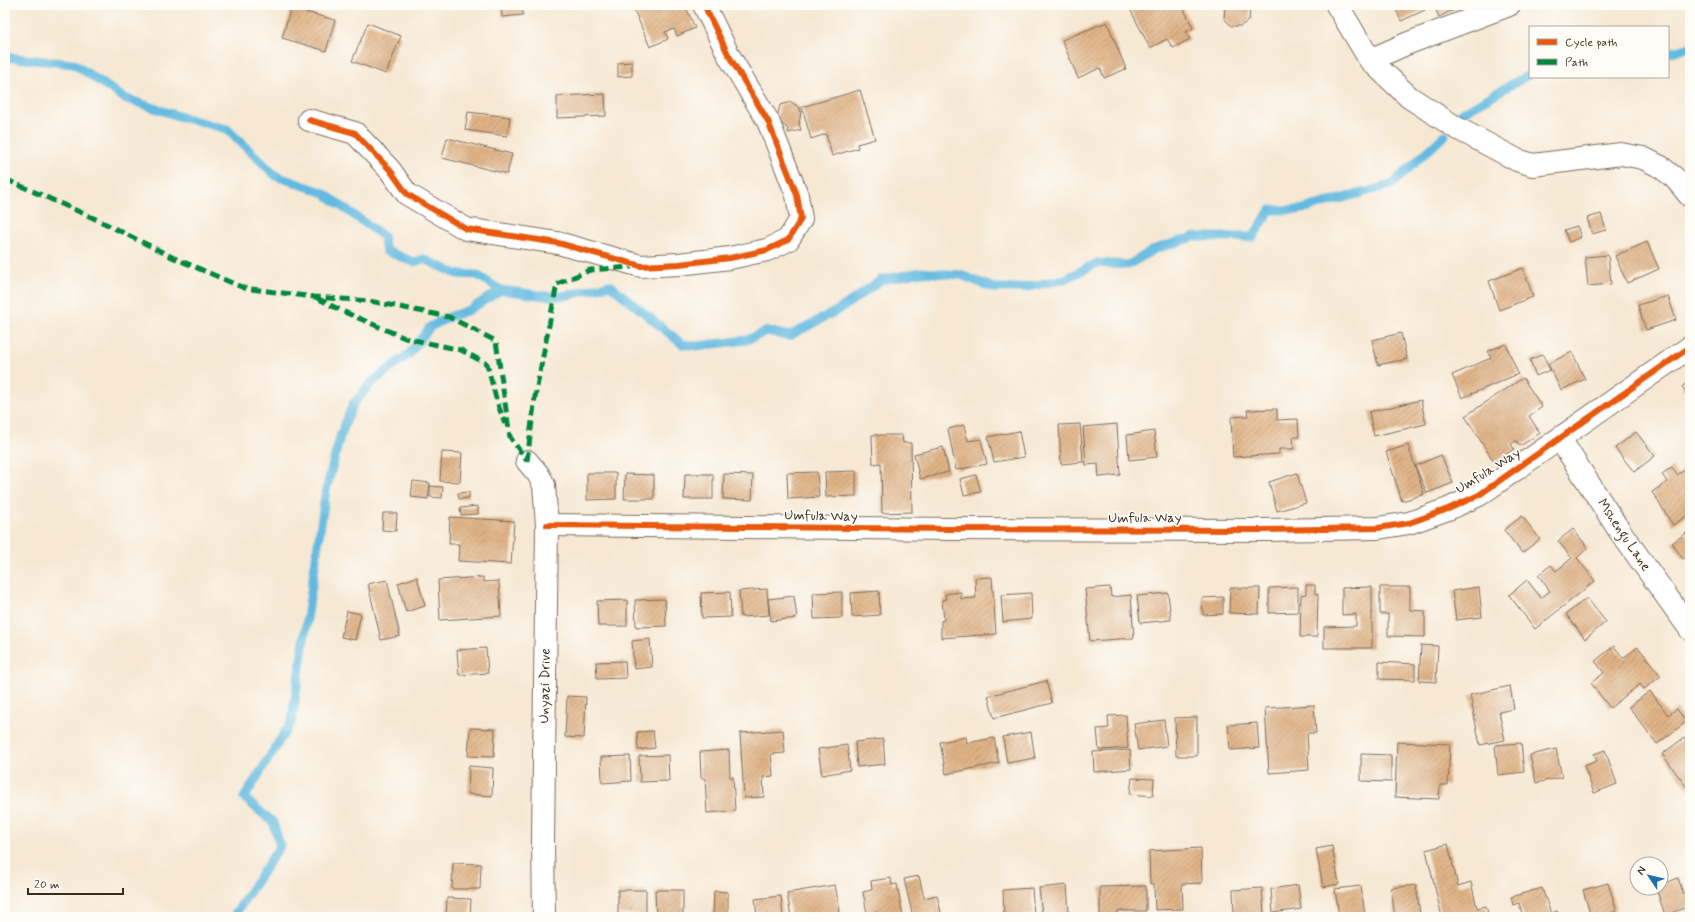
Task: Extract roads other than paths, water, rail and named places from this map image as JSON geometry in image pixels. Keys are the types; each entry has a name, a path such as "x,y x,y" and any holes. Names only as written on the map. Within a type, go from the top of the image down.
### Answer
{"street":[{"path":"308,120 355,133 390,170 408,194 466,229 558,243 640,266 679,264 730,258 767,250 788,240 801,219 797,195 768,121 729,56 704,5"},
{"path":"1337,5 1370,60 1409,97 1455,126 1517,160 1533,165 1621,154 1643,158 1661,167 1676,179 1689,195"},
{"path":"1370,60 1406,44 1509,5"},
{"name":"Umfula Way","path":"547,525 951,529 1265,530 1378,528 1409,523 1448,509 1479,494 1690,347"},
{"name":"Mshengu Lane","path":"1560,439 1619,530 1690,629"},
{"name":"Unyazi Drive","path":"527,461 538,474 544,485 547,525 543,841 544,917"}],"waterway":[{"path":"1669,53 1690,47"},
{"path":"5,57 74,64 124,98 181,117 227,129 276,176 322,192 383,236 386,251 414,262 424,259 457,274 477,275 501,290 545,296 564,296 610,285 682,344 697,346 747,340 767,331 789,336 840,309 881,280 921,272 961,275 994,288 1022,288 1065,279 1097,263 1128,265 1155,249 1193,237 1253,237 1270,210 1299,210 1391,185 1445,135"},
{"path":"1458,115 1529,75"},
{"path":"233,917 280,846 273,822 244,798 292,721 326,490 340,437 353,404 372,382 409,354 430,327 449,317 469,310 501,290"}]}
